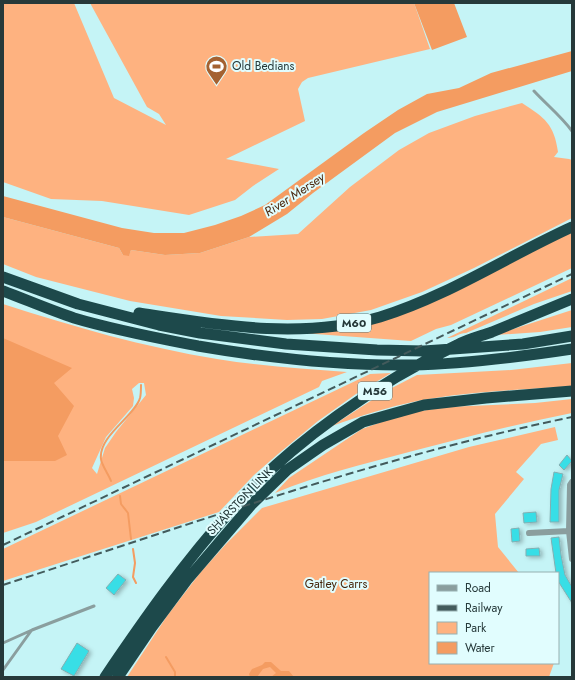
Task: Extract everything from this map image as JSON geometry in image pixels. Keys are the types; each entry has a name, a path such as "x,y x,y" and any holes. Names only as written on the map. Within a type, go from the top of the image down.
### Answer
{"highway":[{"name":"M60","path":"78,304 182,320 248,327 294,329 343,325 379,317 429,298 572,227"},
{"name":"M60","path":"3,277 78,304 159,325 200,333 286,344 334,348 424,351 522,344 572,336"},
{"path":"3,291 74,318 154,338 236,352 318,361 412,365 503,359 572,349"},
{"name":"M56","path":"530,317 572,299"},
{"path":"530,317 572,305"},
{"name":"SHARSTON LINK","path":"105,677 181,569 218,525 269,472 302,444 374,391 458,344 530,317"},
{"path":"503,359 544,360 572,357"},
{"name":"SHARSTON LINK","path":"118,677 152,627 187,580 237,520 264,491 288,470 323,445 363,422 424,405 446,401 572,391"}],"street":[{"path":"572,482 570,485 569,531 572,559"},
{"path":"529,533 569,531"}],"lane":[{"path":"534,91 557,113 572,131"},
{"path":"3,643 94,606"},
{"path":"3,670 32,630"}],"green space":[{"path":"3,3 74,3 114,98 166,125 159,114 147,107 90,3 414,3 430,49 308,78 302,82 298,89 305,121 226,159 279,169 235,200 189,215 102,201 51,199 3,182"},
{"path":"522,103 537,113 551,128 558,152 554,157 572,160 572,218 474,268 422,292 371,310 322,319 287,320 221,316 130,301 36,277 3,264 3,217 119,248 123,255 129,255 131,250 165,255 200,253 249,237 298,234 350,187 399,150 429,133 475,116"},
{"path":"572,232 572,268 451,325 436,329 411,341 288,332 351,327"},
{"path":"572,278 572,291 534,304 466,333 447,338"},
{"path":"3,304 109,336 163,349 249,364 347,372 322,381 319,387 36,522 3,533","holes":["139,383 144,383 146,395 105,448 97,474 92,468 106,437 133,406 134,398 132,389"]},
{"path":"572,310 572,327 540,332 495,335"},
{"path":"572,363 572,386 475,393 417,401 364,415 332,426 386,391 417,375 511,370"},
{"path":"391,373 356,394 318,421 253,476 219,512 3,581 3,549 370,374"},
{"path":"572,399 572,413 490,431 324,475 275,493 289,478 362,429 407,413 447,407 535,403"},
{"name":"Gatley Carrs","path":"555,427 558,440 541,444 516,472 524,479 495,514 498,547 518,572 429,572 429,664 554,664 549,677 127,677 167,616 200,573 226,544 262,508 469,447"}],"water":[{"path":"414,3 454,3 467,37 432,50"},
{"name":"River Mersey","path":"572,51 572,71 437,112 395,133 287,214 249,237 200,253 165,255 131,250 129,256 123,255 119,248 3,217 3,196 122,228 154,233 184,233 215,225 241,216 265,205 364,133 398,110 427,94 459,88 491,73"},
{"path":"3,338 72,368 54,383 74,406 58,436 67,455 55,461 3,461"},
{"path":"265,662 271,662 281,671 289,671 294,677 271,677 276,673 270,667 263,669 257,677 250,677 249,674 252,669 262,665"}],"building":[{"path":"567,455 572,461 564,470 559,465"},
{"path":"554,472 563,474 559,490 559,522 550,522 551,489"},
{"path":"536,512 537,522 524,523 523,513"},
{"path":"519,528 520,541 512,542 511,529"},
{"path":"559,537 565,575 572,587 572,603 559,583 559,572 556,572 551,538"},
{"path":"539,548 540,556 526,556 526,549"},
{"path":"118,574 126,580 114,595 106,588"},
{"path":"77,643 89,651 74,676 61,669"}],"waterway":[{"path":"111,481 101,461 102,451 105,442 111,434 137,405 141,385"},
{"path":"120,496 121,504 128,513 131,539"},
{"path":"133,549 135,563 133,577 136,583"},
{"path":"166,657 175,672 175,677"}],"railway":[{"path":"3,545 572,274"},
{"path":"3,585 285,493 356,472 500,433 572,417"}],"place":[{"name":"Old Bedians","path":"217,86"}]}
